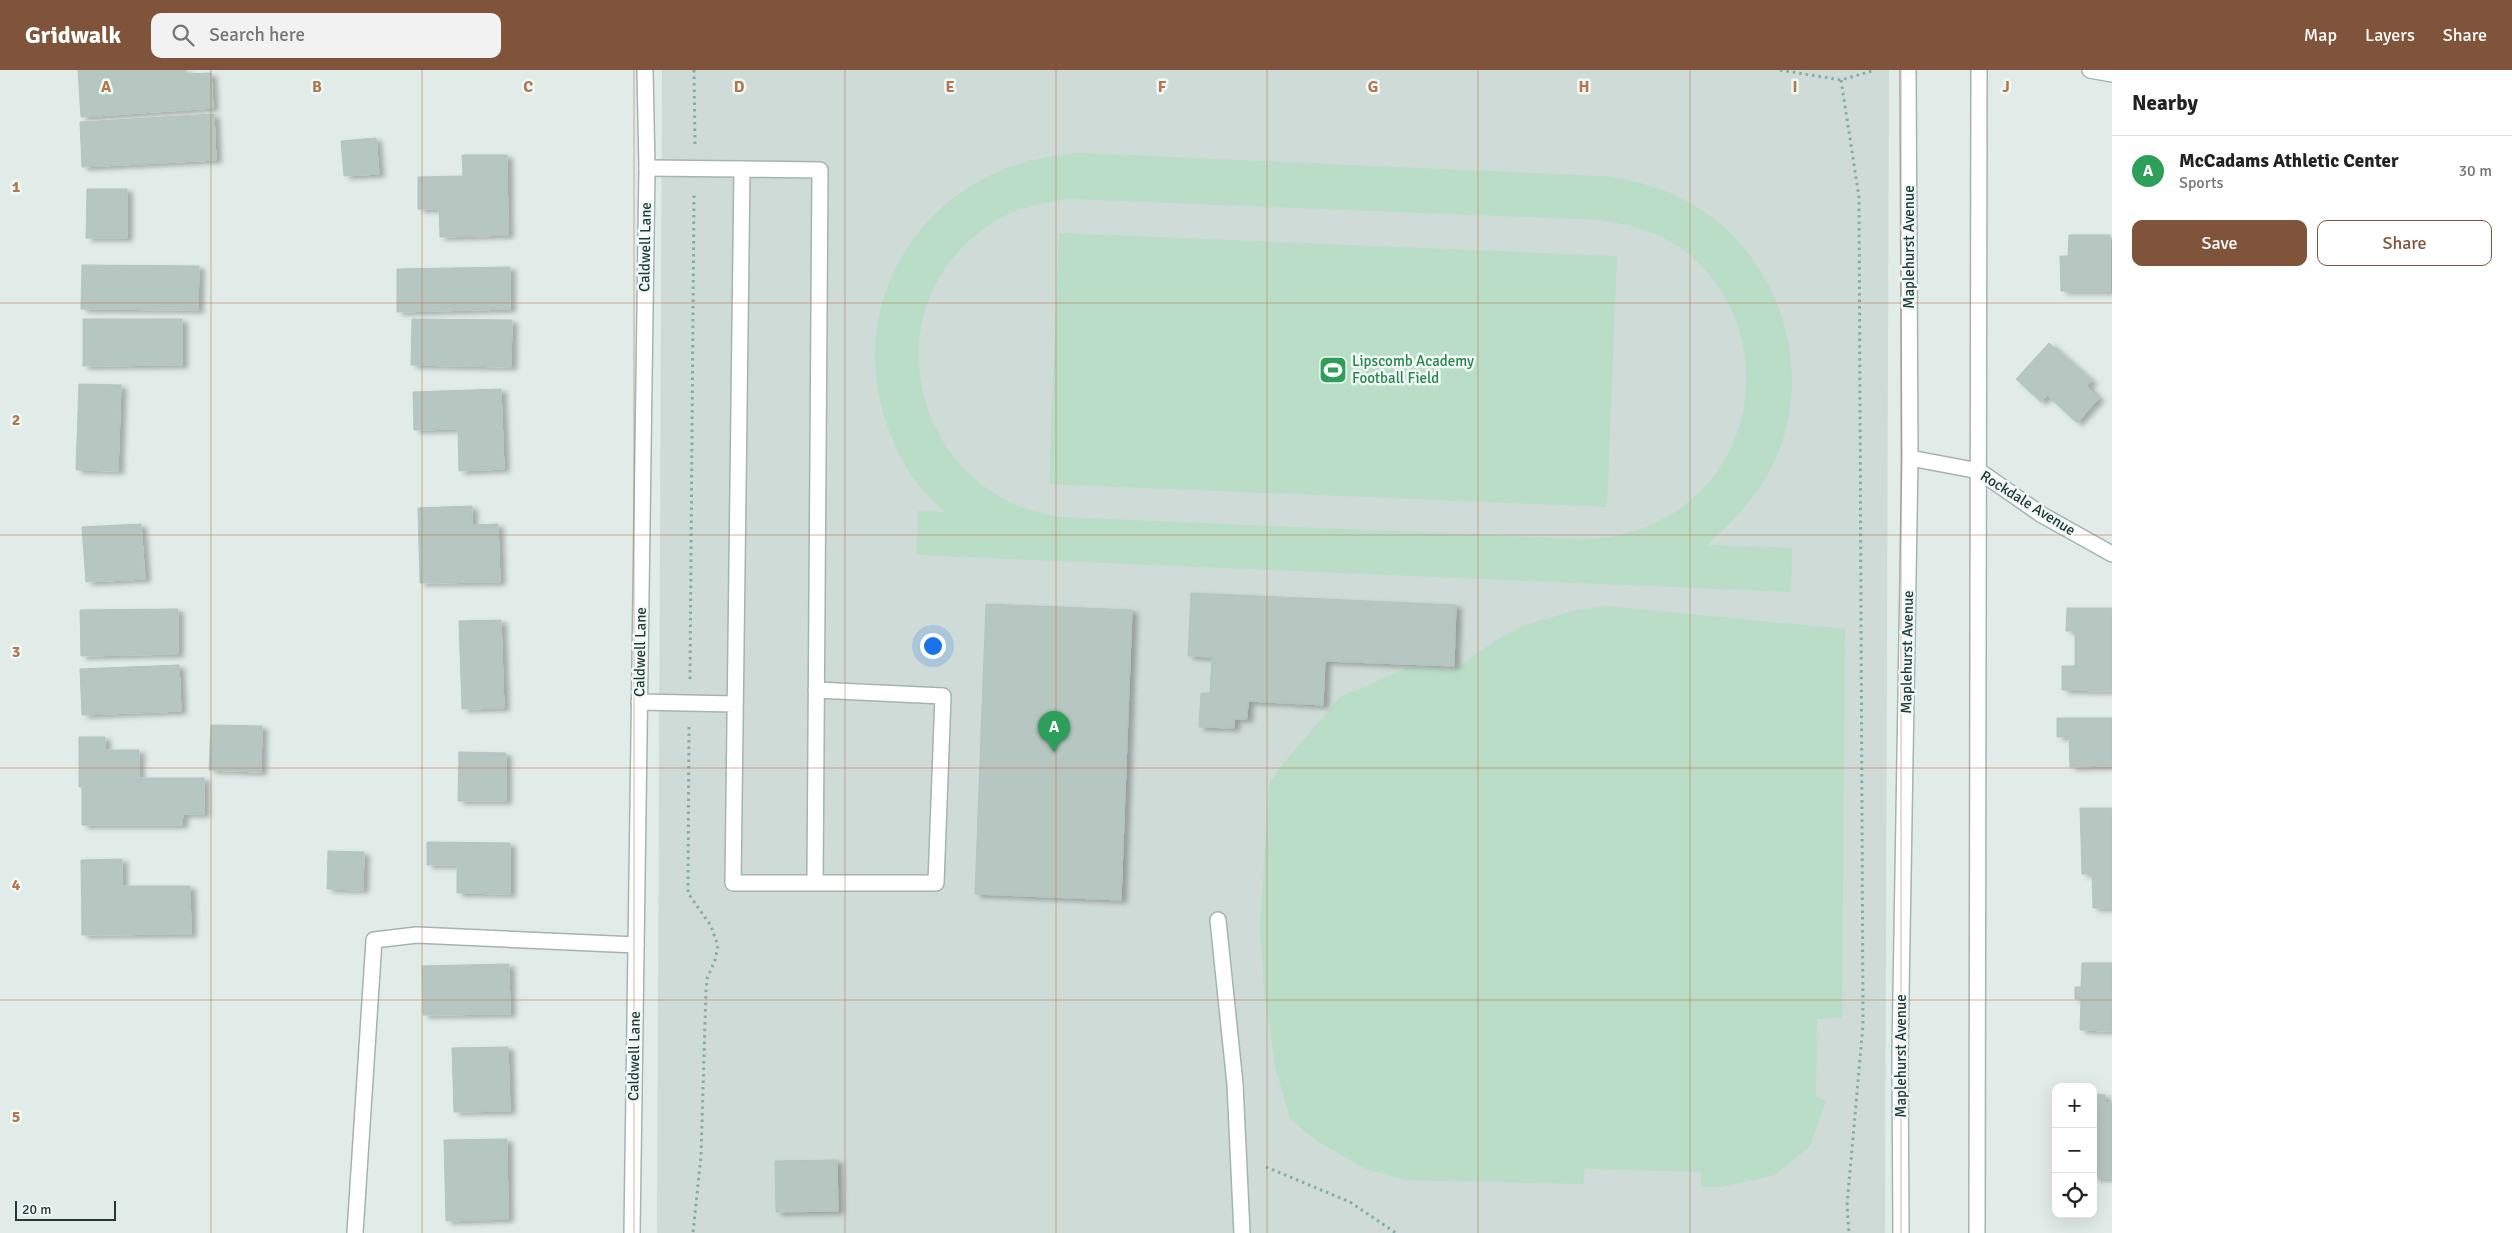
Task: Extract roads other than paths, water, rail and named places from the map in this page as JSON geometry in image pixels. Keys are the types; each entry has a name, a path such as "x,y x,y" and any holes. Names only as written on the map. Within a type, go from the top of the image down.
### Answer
{"street":[{"name":"Caldwell Lane","path":"632,1233 646,168 645,70"},
{"name":"Maplehurst Avenue","path":"1901,1233 1900,1054 1910,458 1908,70"},
{"path":"1978,1233 1979,70"},
{"path":"2090,70 2112,74"},
{"path":"646,168 820,170 815,883"},
{"path":"742,169 733,883 936,883 943,696 816,690"},
{"name":"Rockdale Avenue","path":"1910,458 1979,472 2042,515 2112,554"},
{"path":"639,702 735,704"},
{"path":"1218,920 1235,1084 1242,1233"},
{"path":"355,1233 374,940 417,935 636,944"}],"place":[{"name":"Lipscomb Academy Football Field","path":"1333,370"},
{"name":"McCadams Athletic Center","path":"1054,752"}]}
